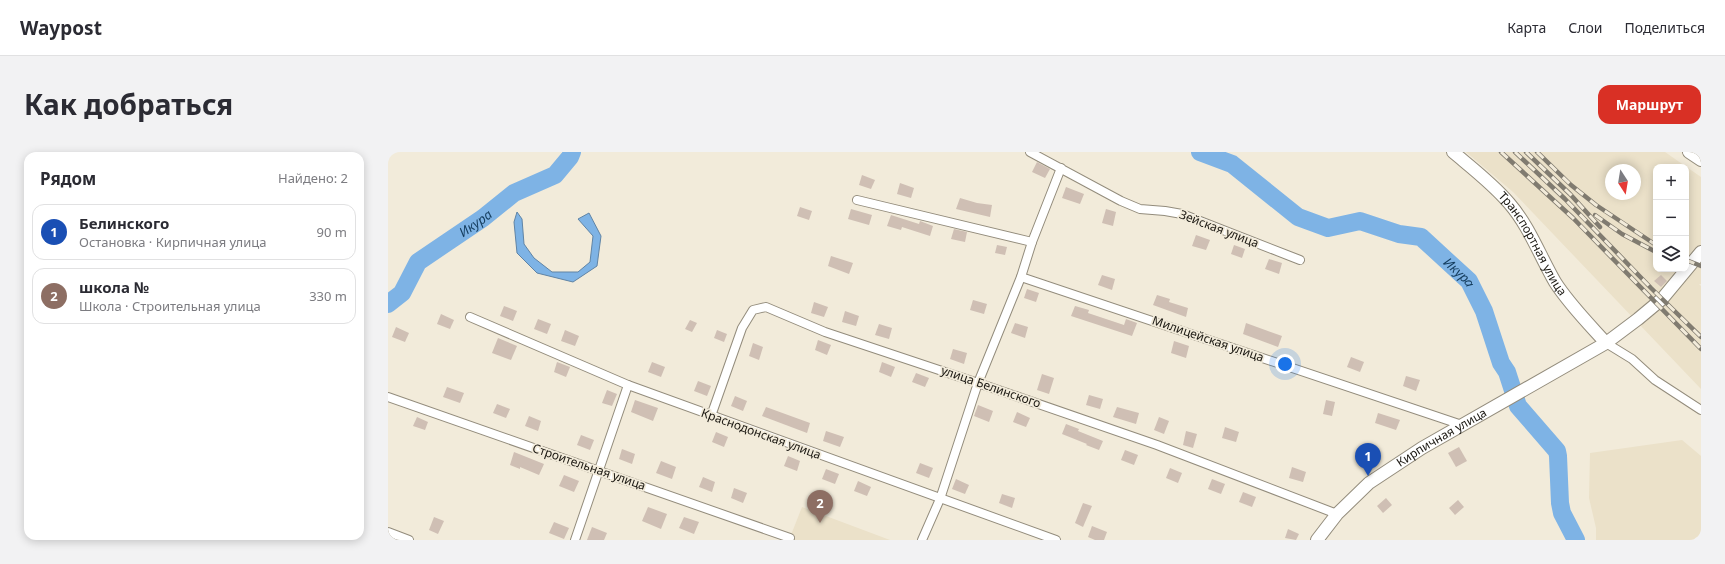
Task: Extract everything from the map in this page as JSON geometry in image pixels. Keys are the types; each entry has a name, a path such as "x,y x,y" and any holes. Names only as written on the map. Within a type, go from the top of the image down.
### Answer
{"main road":[{"name":"Транспортная улица","path":"1453,152 1501,193 1510,203 1531,236 1556,282 1571,303 1606,343"},
{"path":"1689,152 1701,160"},
{"name":"Кирпичная улица","path":"1317,540 1337,514 1370,483 1422,448 1606,343 1662,299 1701,252"}],"street":[{"name":"Зейская улица","path":"1030,152 1122,202 1140,209 1182,214 1300,260"},
{"path":"922,540 940,499 978,383 1021,277 1032,242 1061,168"},
{"path":"857,200 1032,242"},
{"name":"Милицейская улица","path":"1021,277 1462,425"},
{"name":"улица Белинского","path":"711,416 742,328 753,310 766,307 825,332 1157,445 1337,514"},
{"name":"Краснодонская улица","path":"470,317 628,385 1056,540"},
{"path":"1606,343 1632,359 1655,380 1701,410"},
{"path":"575,540 628,385"},
{"name":"Строительная улица","path":"388,397 790,538"},
{"path":"388,532 409,540"}],"shaded area":[{"path":"1466,152 1665,152 1682,164 1653,164 1653,272 1689,272 1689,169 1701,177 1701,284 1699,284 1701,286 1701,389 1513,192"},
{"path":"1682,440 1701,456 1701,536 1695,538 1696,540 1596,540 1596,528 1589,498 1590,453"},
{"path":"802,507 890,540 789,540"}],"water":[{"path":"517,212 522,219 524,244 534,258 552,272 578,272 590,262 593,236 578,219 589,213 601,236 597,266 573,282 537,273 517,253 514,222"}],"building":[{"path":"1037,162 1050,169 1045,178 1032,172"},
{"path":"862,175 875,180 871,189 859,185"},
{"path":"900,183 914,188 911,198 897,194"},
{"path":"1066,187 1084,194 1080,204 1062,198"},
{"path":"960,198 977,203 992,205 990,217 956,209"},
{"path":"800,207 812,211 809,220 797,216"},
{"path":"851,209 872,215 869,225 848,219"},
{"path":"1106,209 1116,212 1113,226 1102,223"},
{"path":"891,215 919,224 920,221 933,226 930,236 902,227 901,230 887,226"},
{"path":"954,229 967,232 965,242 951,239"},
{"path":"1196,235 1210,240 1206,250 1192,246"},
{"path":"997,245 1007,247 1005,255 995,253"},
{"path":"1234,245 1245,249 1242,258 1231,254"},
{"path":"831,256 853,263 849,274 828,266"},
{"path":"1269,259 1282,263 1279,274 1265,269"},
{"path":"1102,275 1115,279 1112,290 1098,285"},
{"path":"1661,275 1667,281 1661,287 1654,281"},
{"path":"1027,289 1039,293 1036,302 1024,298"},
{"path":"1157,295 1170,299 1169,302 1188,308 1186,317 1153,305"},
{"path":"973,300 987,304 984,314 970,310"},
{"path":"814,302 828,307 824,317 811,313"},
{"path":"504,306 517,311 513,321 500,316"},
{"path":"1075,306 1089,310 1088,313 1124,325 1126,319 1137,323 1132,336 1071,316"},
{"path":"845,311 859,316 856,326 842,322"},
{"path":"441,314 454,320 450,329 437,324"},
{"path":"538,319 551,324 547,334 534,329"},
{"path":"690,320 697,323 692,332 685,329"},
{"path":"1015,323 1028,327 1025,338 1011,333"},
{"path":"1246,323 1282,336 1278,347 1243,334"},
{"path":"879,324 892,328 889,339 875,335"},
{"path":"396,327 409,333 405,342 392,337"},
{"path":"565,330 579,336 575,346 561,341"},
{"path":"717,330 727,334 724,342 714,338"},
{"path":"498,338 517,346 511,360 492,353"},
{"path":"818,340 831,345 827,355 815,350"},
{"path":"1174,341 1189,346 1186,358 1171,353"},
{"path":"753,343 763,347 759,360 749,356"},
{"path":"953,349 967,353 964,364 950,359"},
{"path":"1351,357 1364,362 1360,372 1347,367"},
{"path":"557,362 570,367 566,377 554,372"},
{"path":"652,362 665,367 661,377 648,372"},
{"path":"882,362 895,367 891,377 879,372"},
{"path":"916,373 929,378 925,387 912,382"},
{"path":"1042,374 1054,378 1049,394 1037,390"},
{"path":"1406,376 1420,380 1416,391 1403,386"},
{"path":"698,381 711,386 707,396 694,391"},
{"path":"447,387 464,393 460,403 443,397"},
{"path":"607,390 617,394 612,406 602,403"},
{"path":"1089,395 1103,399 1100,409 1086,405"},
{"path":"735,396 747,401 743,411 731,406"},
{"path":"635,400 658,408 653,421 631,412"},
{"path":"1326,400 1335,402 1332,416 1323,414"},
{"path":"497,404 510,409 506,418 493,413"},
{"path":"978,405 993,411 989,422 974,416"},
{"path":"766,407 810,423 807,433 762,416"},
{"path":"1117,407 1139,413 1136,424 1113,417"},
{"path":"1017,412 1030,418 1026,427 1013,422"},
{"path":"1378,413 1400,420 1396,430 1375,423"},
{"path":"529,416 541,421 538,431 525,426"},
{"path":"417,417 428,422 425,430 413,426"},
{"path":"1159,417 1169,421 1164,434 1154,430"},
{"path":"1066,424 1079,429 1078,431 1103,441 1099,450 1062,434"},
{"path":"1225,427 1239,432 1236,442 1222,438"},
{"path":"826,431 844,437 840,447 823,441"},
{"path":"1186,431 1197,434 1193,448 1183,445"},
{"path":"716,432 728,437 724,447 712,442"},
{"path":"581,435 594,440 590,450 577,445"},
{"path":"1459,447 1467,461 1456,467 1448,453"},
{"path":"622,449 635,454 632,464 619,459"},
{"path":"1125,450 1138,455 1134,465 1121,460"},
{"path":"514,452 544,464 539,475 520,467 520,469 510,465"},
{"path":"788,456 800,461 797,471 784,466"},
{"path":"661,461 676,467 672,479 656,473"},
{"path":"920,463 933,468 929,478 916,473"},
{"path":"1292,467 1306,472 1303,482 1289,478"},
{"path":"1170,468 1182,473 1178,483 1166,478"},
{"path":"826,469 839,474 835,484 822,479"},
{"path":"564,475 579,481 574,492 559,486"},
{"path":"703,477 715,482 712,492 699,487"},
{"path":"956,479 969,485 965,494 952,489"},
{"path":"1212,479 1225,484 1221,494 1208,489"},
{"path":"858,481 871,487 867,496 854,491"},
{"path":"734,488 747,493 743,503 731,498"},
{"path":"1243,492 1256,497 1252,507 1239,502"},
{"path":"1002,494 1015,498 1012,508 999,503"},
{"path":"1386,498 1392,505 1383,513 1377,506"},
{"path":"1458,500 1464,507 1455,515 1449,508"},
{"path":"1083,503 1092,506 1083,527 1075,523"},
{"path":"648,507 667,514 661,529 642,521"},
{"path":"434,517 444,521 438,534 429,530"},
{"path":"684,517 699,522 694,534 679,528"},
{"path":"554,522 569,528 564,539 549,533"},
{"path":"1092,526 1107,532 1104,540 1095,540 1088,537"},
{"path":"592,527 607,533 604,540 587,540"},
{"path":"1288,529 1299,534 1296,540 1285,538"}],"waterway":[{"name":"Икура","path":"388,304 402,293 418,262 483,218 514,193 555,175 570,157 572,152"},
{"name":"Икура","path":"1200,152 1232,164 1298,217 1328,228 1360,221 1399,234 1421,237 1469,281 1484,311 1501,363 1507,372 1518,406 1557,451 1562,513 1576,540"}],"railway":[{"path":"1501,152 1573,218 1701,349"},
{"path":"1515,152 1565,199 1651,288 1701,337"},
{"path":"1526,152 1570,194 1600,227"},
{"path":"1537,152 1571,185 1596,205 1653,243"},
{"path":"1595,215 1622,234 1653,250"},
{"path":"1689,261 1701,266"}],"place":[{"name":"Белинского","path":"1368,476"},
{"name":"школа №","path":"820,523"}]}
